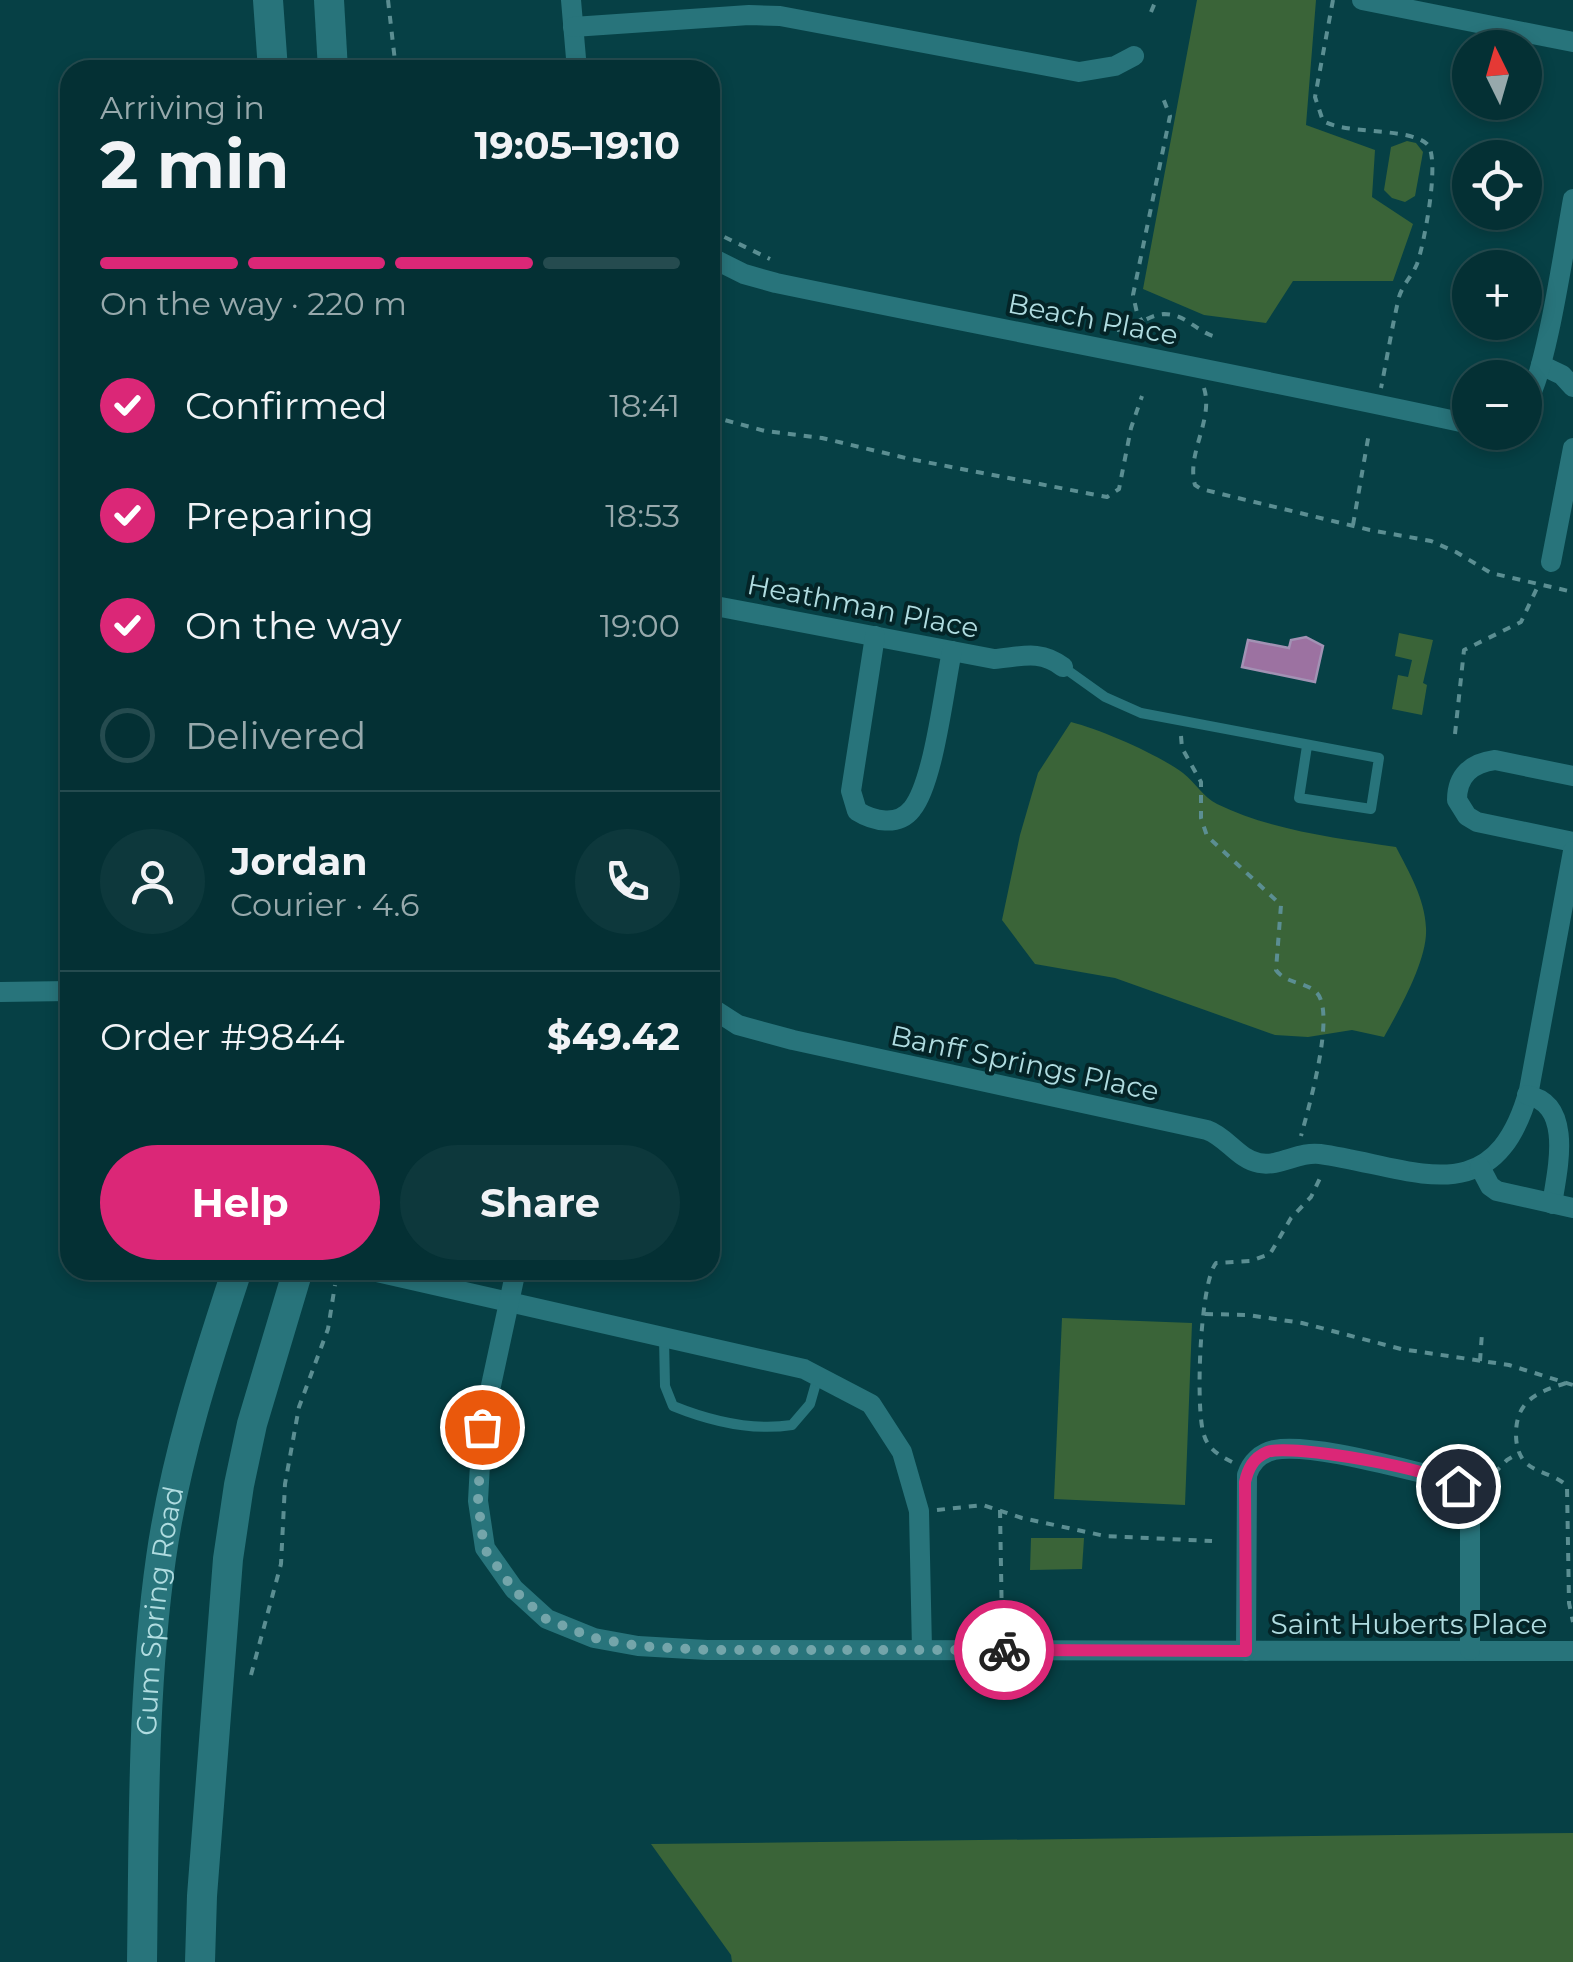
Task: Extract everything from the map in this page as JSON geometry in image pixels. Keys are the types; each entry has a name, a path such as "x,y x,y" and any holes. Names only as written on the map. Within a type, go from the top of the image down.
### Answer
{"main road":[{"path":"268,0 272,60"},
{"path":"328,0 333,60"},
{"path":"331,37 337,0"},
{"name":"Gum Spring Road","path":"142,1962 146,1712 161,1554 194,1402 233,1280"},
{"path":"200,1962 227,1577 238,1485 295,1280"}],"street":[{"path":"570,0 577,60"},
{"path":"1362,0 1573,42"},
{"path":"573,26 765,15 811,20 1079,72 1114,66 1134,56"},
{"path":"1541,360 1573,199"},
{"name":"Beach Place","path":"720,262 776,283 1452,420"},
{"path":"1542,366 1573,387"},
{"path":"1542,566 1573,448"},
{"name":"Heathman Place","path":"720,606 994,659 1038,654 1062,667"},
{"path":"875,636 852,791 857,811 874,822 896,820 911,812 924,788 952,651"},
{"path":"1573,776 1495,760 1484,762 1465,773 1457,800 1476,822 1573,842"},
{"path":"1573,851 1528,1095 1512,1132 1480,1167 1497,1191 1573,1208"},
{"path":"0,992 60,991"},
{"name":"Banff Springs Place","path":"720,1014 738,1025 793,1040 1207,1130 1256,1163 1268,1164 1295,1156 1424,1175 1448,1175 1480,1167"},
{"path":"1528,1095 1551,1105 1562,1122 1563,1142 1552,1204"},
{"path":"409,1280 804,1369 871,1404 902,1452 918,1511 922,1649"},
{"name":"Saint Huberts Place","path":"514,1280 482,1427 478,1501 484,1548 514,1590 546,1619 594,1638 638,1646 707,1650 1573,1651"},
{"path":"1246,1651 1247,1475 1249,1467 1262,1455 1293,1449 1452,1480 1464,1492 1471,1517 1470,1650"}],"lane":[{"path":"1062,667 1123,706 1379,758 1371,809 1299,798 1307,746"},
{"path":"664,1338 666,1386 673,1406 694,1414 766,1428 792,1424 810,1404 818,1376"}],"path":[{"path":"388,0 395,60"},
{"path":"1151,12 1156,0"},
{"path":"1334,0 1315,97 1318,112 1330,124 1427,144 1434,163 1422,245 1400,294 1381,389"},
{"path":"1143,324 1134,294 1170,116 1161,93"},
{"path":"1390,134 1396,142"},
{"path":"720,234 784,263"},
{"path":"1117,330 1143,324 1158,314 1178,316 1217,337"},
{"path":"1204,388 1206,406 1192,469 1195,485 1226,497 1444,546 1491,573 1573,592"},
{"path":"720,419 764,431 822,438 1107,497 1119,489 1142,396"},
{"path":"1353,525 1370,434"},
{"path":"1530,584 1542,566"},
{"path":"1455,734 1464,650 1521,622 1538,586"},
{"path":"1184,721 1181,743 1201,782 1201,818 1208,836 1282,905 1276,970 1284,978 1318,993 1323,1004 1323,1034 1295,1156"},
{"path":"1236,1464 1208,1445 1202,1430 1200,1350 1211,1268 1216,1263 1250,1261 1270,1254 1291,1218 1311,1196 1324,1163"},
{"path":"251,1675 281,1564 285,1484 300,1406 328,1329 335,1285"},
{"path":"1204,1314 1302,1323 1402,1348 1509,1365 1573,1385"},
{"path":"1480,1361 1482,1333"},
{"path":"1566,1383 1540,1392 1524,1403 1516,1428 1519,1453 1530,1466 1557,1477 1566,1486 1569,1603 1573,1622"},
{"path":"1475,1490 1506,1460 1519,1453"},
{"path":"935,1510 974,1504 1106,1536 1212,1541"},
{"path":"1000,1510 1002,1625"}],"green space":[{"path":"1197,0 1316,0 1306,125 1375,150 1372,197 1413,224 1393,281 1293,281 1266,323 1204,315 1143,289"},
{"path":"1407,141 1416,143 1423,152 1415,196 1405,202 1384,190 1391,147"},
{"path":"1399,633 1433,640 1423,683 1427,685 1422,715 1392,709 1398,675 1408,677 1412,660 1395,656"},
{"path":"1071,722 1159,758 1183,773 1212,801 1238,813 1305,832 1396,847 1419,896 1426,928 1411,984 1384,1037 1352,1030 1308,1037 1275,1035 1115,978 1035,964 1002,920 1038,773"},
{"path":"1062,1318 1192,1323 1185,1505 1054,1499"},
{"path":"1031,1538 1084,1538 1082,1569 1030,1570"},
{"path":"1573,1833 1573,1962 732,1962 731,1955 651,1844"}],"shaded area":[{"path":"1306,637 1323,646 1315,682 1242,667 1248,640 1289,648 1291,640"}],"way so far":[{"path":"482,1427 478,1501 484,1548 514,1590 546,1619 594,1638 638,1646 707,1650 1004,1650"}],"route":[{"path":"1004,1650 1246,1651 1245,1482 1249,1467 1272,1450 1293,1449 1361,1460 1452,1480 1458,1486"}]}
